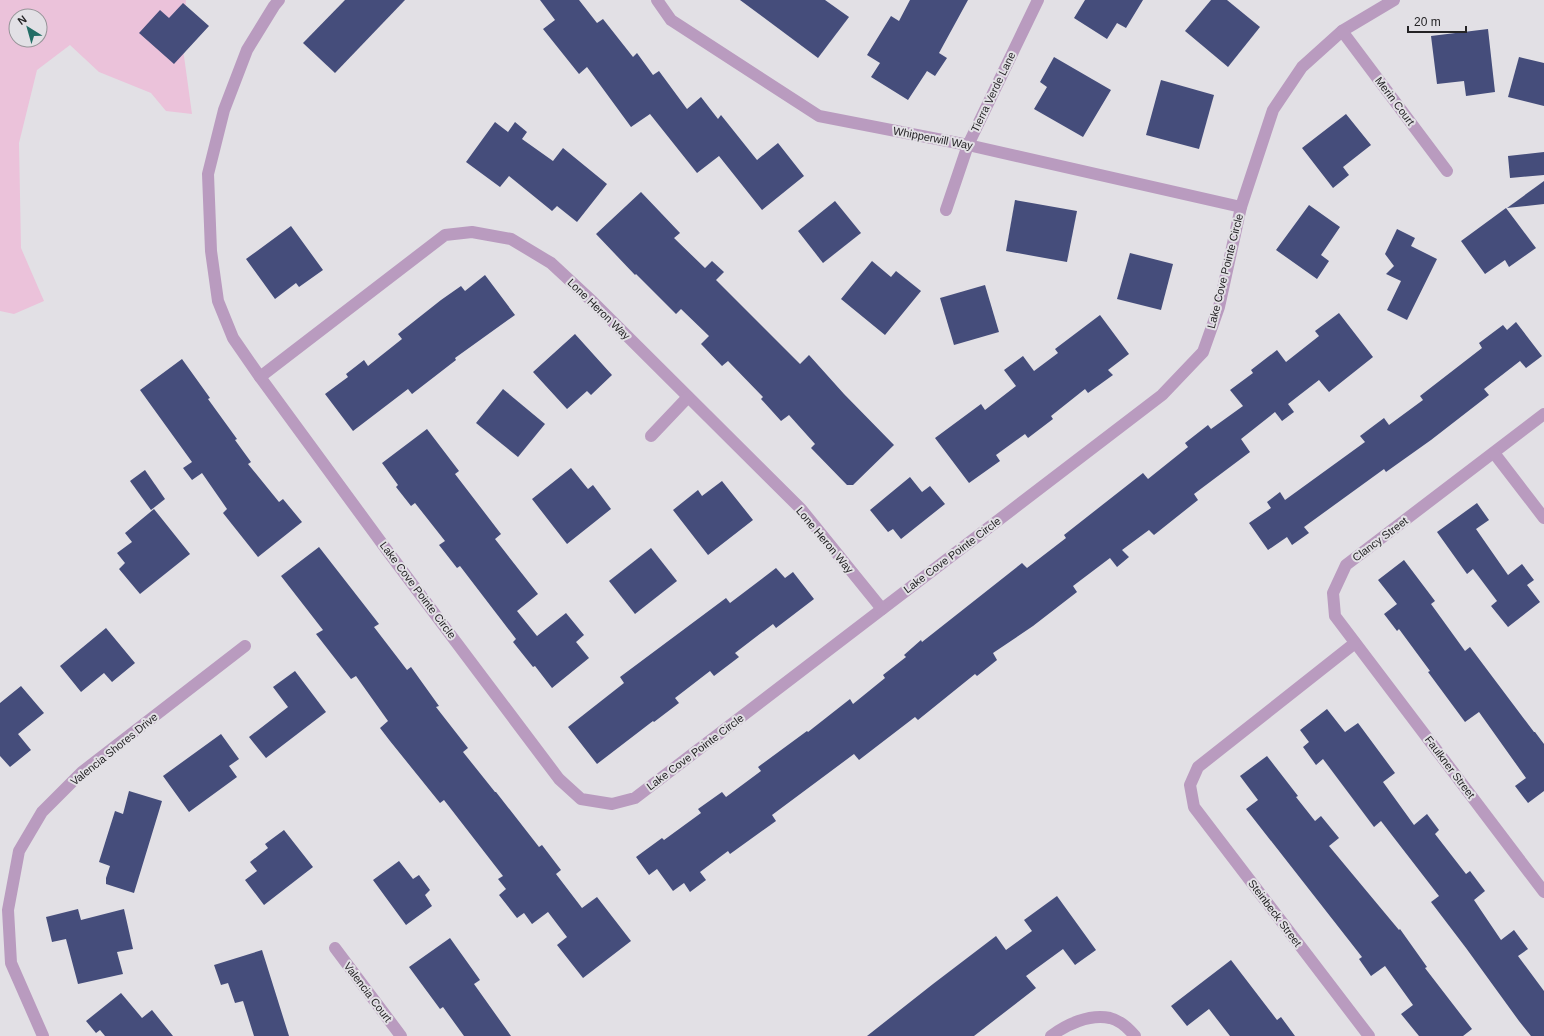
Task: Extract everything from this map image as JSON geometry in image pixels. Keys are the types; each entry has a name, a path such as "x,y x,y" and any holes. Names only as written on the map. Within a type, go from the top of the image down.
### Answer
{"street":[{"name":"Lake Cove Pointe Circle","path":"279,0 247,50 224,110 208,174 211,251 218,301 234,338 260,377 394,559 555,772 581,799 612,804 635,798 1162,395 1203,352 1219,307 1241,207 1273,110 1302,67 1342,30 1394,0"},
{"name":"Whipperwill Way","path":"657,0 671,20 819,116 968,145 1241,207"},
{"name":"Tierra Verde Lane","path":"946,210 968,145 1038,0"},
{"name":"Merin Court","path":"1342,30 1447,171"},
{"name":"Lone Heron Way","path":"260,377 445,235 472,232 511,239 551,263 593,302 800,509 882,609"},
{"path":"651,436 688,397"},
{"name":"Clancy Street","path":"1355,643 1335,616 1333,593 1346,565 1544,414"},
{"path":"1494,453 1544,518"},
{"name":"Steinbeck Street","path":"1355,643 1198,767 1190,785 1194,807 1369,1036"},
{"name":"Faulkner Street","path":"1355,643 1544,892"},
{"name":"Valencia Shores Drive","path":"43,1036 11,963 8,910 19,851 42,812 82,772 245,646"},
{"name":"Valencia Court","path":"335,948 401,1036"},
{"path":"1051,1036 1063,1027 1087,1018 1110,1018 1128,1028 1135,1036"}],"shaded area":[{"path":"0,0 186,0 183,49 192,114 166,111 151,93 99,72 70,45 37,70 19,143 21,248 44,301 14,314 0,311"}],"building":[{"path":"345,0 405,0 335,73 303,43"},
{"path":"540,0 579,0 597,23 603,19 633,57 637,53 653,75 659,71 687,109 701,97 718,119 721,115 757,160 778,143 804,176 762,210 719,156 697,173 650,114 631,127 587,67 579,74 543,29 555,20"},
{"path":"740,0 825,0 849,17 818,58"},
{"path":"910,0 968,0 939,53 947,58 935,76 927,71 908,100 871,77 880,63 867,55 891,16 899,21"},
{"path":"1085,0 1143,0 1126,28 1117,23 1107,39 1074,18"},
{"path":"1211,0 1227,0 1260,27 1228,67 1185,31"},
{"path":"183,3 209,26 174,64 139,33 160,10 169,18"},
{"path":"1488,29 1495,92 1466,96 1464,81 1437,84 1431,36"},
{"path":"1054,57 1111,90 1083,137 1034,109 1047,87 1040,82"},
{"path":"1519,57 1544,63 1544,106 1508,97"},
{"path":"1161,80 1214,95 1199,149 1146,135"},
{"path":"1346,114 1371,145 1343,167 1349,175 1333,188 1302,148"},
{"path":"495,122 508,132 515,122 527,132 522,139 553,161 563,148 607,184 577,222 557,206 552,211 509,176 500,187 466,162"},
{"path":"1544,152 1544,175 1510,178 1508,156"},
{"path":"1544,181 1544,204 1507,208"},
{"path":"641,192 680,233 674,238 705,268 712,261 724,272 716,280 800,364 809,355 844,394 894,445 853,485 847,485 811,448 815,444 789,415 781,421 761,399 763,397 728,361 722,366 701,344 709,336 681,309 676,314 636,274 635,275 596,234"},
{"path":"1015,200 1077,211 1067,262 1006,251"},
{"path":"835,201 861,233 823,263 798,231"},
{"path":"1309,205 1340,227 1321,255 1329,261 1317,279 1276,250"},
{"path":"1506,208 1536,248 1509,267 1505,260 1485,274 1461,241"},
{"path":"291,226 323,270 299,287 296,283 275,299 246,259"},
{"path":"1397,229 1415,238 1411,246 1437,259 1407,320 1387,310 1401,281 1386,274 1394,266 1385,254"},
{"path":"1130,253 1173,264 1161,310 1117,299"},
{"path":"872,261 891,277 896,271 921,291 885,335 841,299"},
{"path":"485,275 515,315 455,358 456,360 412,394 408,389 353,431 325,394 348,377 346,374 364,360 368,366 402,339 398,334 441,300 461,286 465,291"},
{"path":"985,285 999,332 954,345 940,298"},
{"path":"1339,313 1373,357 1329,392 1319,380 1288,404 1294,412 1282,421 1275,412 1241,439 1250,452 1194,494 1198,500 1154,535 1149,530 1122,550 1129,557 1117,567 1110,558 1073,586 1077,592 1033,626 993,653 997,660 977,676 975,674 918,720 915,717 859,760 854,754 772,815 776,821 730,854 728,851 700,872 706,880 690,892 684,883 673,891 657,869 649,875 636,857 662,838 664,840 701,813 698,809 722,792 726,797 761,771 758,767 807,731 808,732 850,699 853,704 885,678 883,675 906,657 904,655 921,640 922,642 1022,563 1027,568 1066,538 1064,535 1143,473 1148,479 1188,447 1185,443 1208,425 1211,429 1243,406 1230,390 1253,373 1251,370 1277,350 1286,362 1319,336 1315,331"},
{"path":"1100,315 1129,354 1108,370 1113,375 1088,393 1085,389 1051,416 1053,419 1028,438 1025,434 996,455 1000,461 969,483 935,438 981,404 985,410 1016,386 1004,370 1023,356 1034,371 1058,353 1055,349"},
{"path":"1516,322 1542,356 1526,368 1520,361 1484,389 1489,395 1431,440 1386,472 1384,469 1304,527 1309,533 1292,545 1287,537 1268,550 1249,523 1271,508 1267,502 1280,492 1285,500 1365,442 1360,436 1384,418 1389,425 1423,400 1420,396 1482,348 1479,343 1503,325 1507,330"},
{"path":"575,334 612,375 591,395 587,391 567,409 533,372"},
{"path":"182,359 210,398 208,399 237,439 235,440 251,462 248,464 279,502 283,499 302,522 258,557 223,513 227,509 202,473 192,480 183,468 192,462 140,390"},
{"path":"503,389 545,424 518,457 476,423"},
{"path":"427,429 459,471 455,474 501,534 495,539 538,594 517,611 537,636 566,613 584,635 576,642 589,658 552,688 535,666 533,667 513,642 516,639 460,566 457,568 439,545 445,541 415,503 411,506 396,487 398,485 382,463"},
{"path":"571,468 588,489 593,485 611,509 567,544 532,499"},
{"path":"145,470 165,499 151,510 130,481"},
{"path":"910,477 922,492 930,486 945,504 901,539 893,529 888,532 870,510"},
{"path":"722,481 753,520 708,555 673,510 698,490 702,496"},
{"path":"1477,503 1489,520 1476,529 1508,575 1522,564 1534,580 1527,585 1540,602 1508,627 1491,606 1497,601 1473,569 1467,574 1437,532"},
{"path":"154,509 190,554 140,594 119,569 125,563 117,553 132,542 125,533"},
{"path":"319,547 379,624 374,627 407,670 411,667 439,706 436,707 468,748 463,752 539,847 542,845 561,870 556,874 582,908 597,897 631,941 583,978 557,945 567,937 548,912 532,924 524,913 517,918 499,895 506,889 498,879 503,876 444,800 440,803 390,741 380,728 388,721 356,676 351,679 316,634 323,630 281,576"},
{"path":"651,548 677,581 635,614 609,581"},
{"path":"1404,560 1435,601 1431,604 1465,651 1470,647 1544,744 1544,791 1528,803 1515,786 1526,778 1479,712 1465,722 1428,672 1430,671 1399,629 1397,631 1384,614 1397,604 1378,580"},
{"path":"776,568 785,578 793,572 814,599 776,628 773,624 735,653 739,657 714,676 710,671 675,698 679,703 597,764 568,727 624,683 620,677 726,598 730,603"},
{"path":"106,628 135,663 112,682 104,673 81,692 60,666"},
{"path":"295,671 326,712 266,758 249,737 288,707 273,687"},
{"path":"21,686 44,713 18,734 31,750 10,767 0,756 0,703"},
{"path":"1327,709 1345,732 1358,723 1395,773 1383,782 1414,825 1427,814 1439,830 1435,834 1466,874 1470,871 1485,891 1474,900 1501,940 1514,930 1528,949 1518,956 1544,991 1544,1036 1531,1036 1519,1021 1431,902 1439,896 1381,821 1374,827 1323,759 1316,765 1303,747 1309,742 1300,730"},
{"path":"221,734 239,759 229,766 237,777 189,812 163,776"},
{"path":"1267,756 1315,821 1321,816 1339,838 1329,846 1399,930 1400,929 1427,967 1425,968 1472,1029 1463,1036 1419,1036 1401,1014 1413,1005 1385,966 1371,976 1359,959 1362,957 1246,809 1258,800 1240,776"},
{"path":"129,791 162,801 134,893 106,884 106,878 110,866 99,862 115,811 123,814"},
{"path":"284,830 313,867 264,905 245,880 257,871 250,862 268,848 265,844"},
{"path":"399,861 413,879 419,875 430,890 425,895 432,906 406,925 373,880"},
{"path":"1057,896 1096,950 1075,965 1063,949 1026,976 1036,988 974,1036 867,1036 996,936 1006,950 1032,931 1024,920"},
{"path":"78,909 81,920 124,909 133,949 117,952 123,974 78,984 66,939 52,942 46,917"},
{"path":"450,938 480,980 474,984 511,1036 464,1036 443,1007 440,1009 409,967"},
{"path":"262,950 289,1036 254,1036 243,1001 235,1003 228,983 221,985 214,965"},
{"path":"1231,960 1277,1020 1281,1017 1295,1036 1230,1036 1209,1009 1187,1026 1171,1006"},
{"path":"121,993 142,1018 152,1010 173,1036 105,1036 100,1030 96,1033 86,1021"}]}
